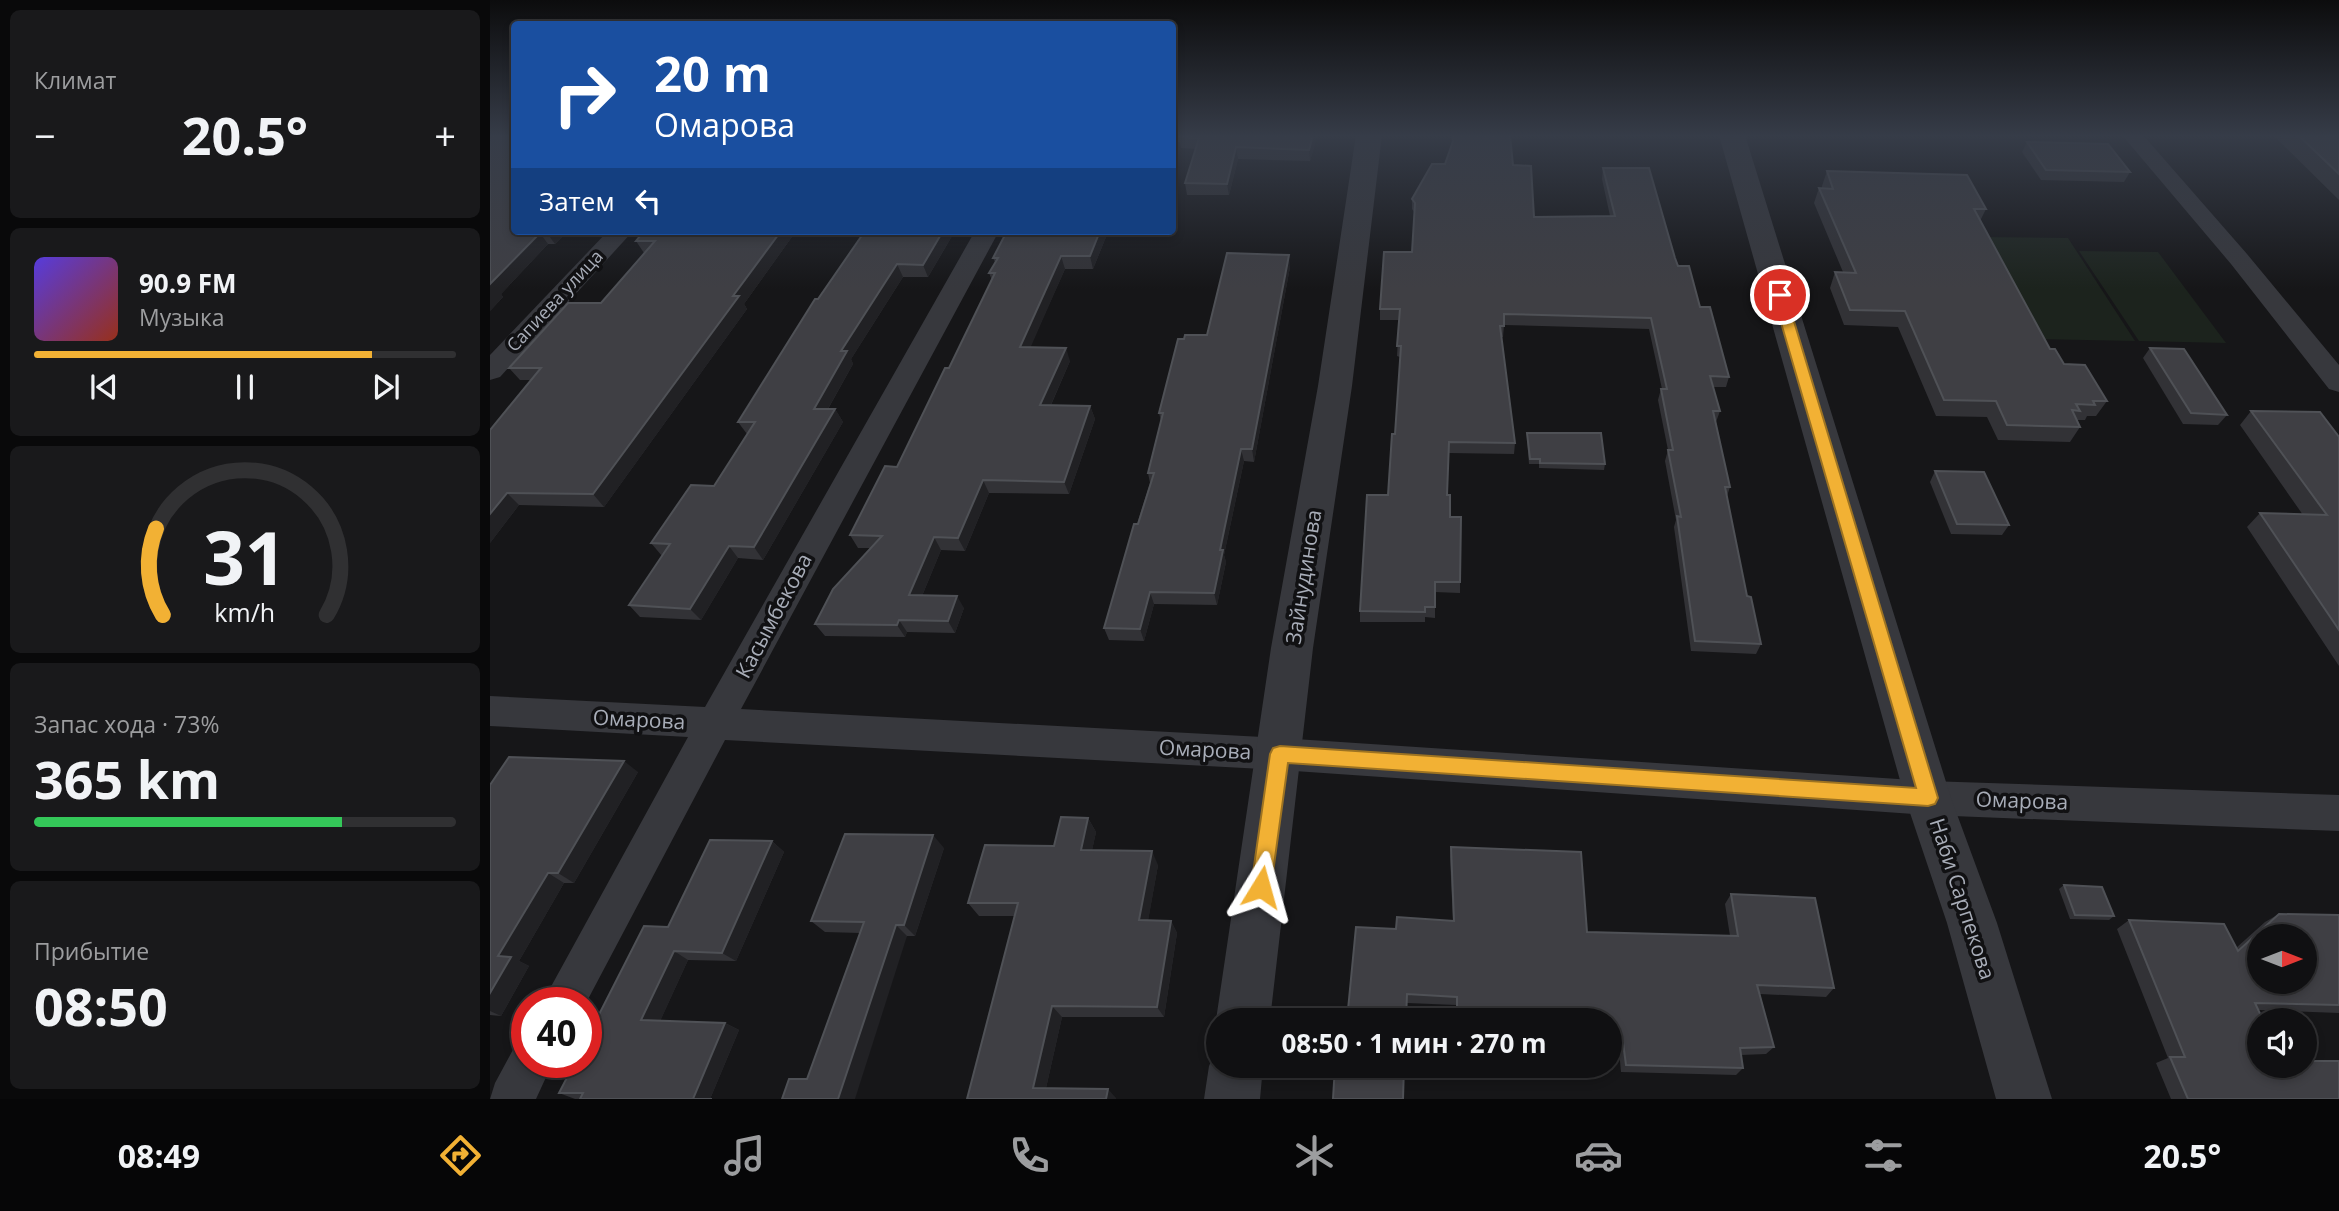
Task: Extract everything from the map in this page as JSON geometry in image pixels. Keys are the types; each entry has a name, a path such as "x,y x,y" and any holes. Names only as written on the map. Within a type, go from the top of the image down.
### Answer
{"street":[{"name":"Зайнудинова","path":"1245,1008 1292,648 1335,386 1362,186"},
{"name":"Наби Сарпекова","path":"1747,186 1928,798 1972,923 2024,1099"},
{"path":"2176,186 2339,383"},
{"name":"Сапиева улица","path":"490,371 617,235"},
{"name":"Касымбекова","path":"572,987 985,235"},
{"name":"Омарова","path":"490,711 1280,754 1928,798 2339,813"},
{"path":"511,1099 522,1078"},
{"path":"1232,1099 1235,1078"}],"shaded area":[{"path":"1978,237 2068,238 2135,341 2035,339"},
{"path":"2079,251 2158,252 2226,343 2139,341"}],"building":[{"path":"490,186 511,186 511,235 538,235 490,284"},
{"path":"1419,186 1532,186 1534,217 1615,216 1608,186 1654,186 1678,266 1689,266 1700,307 1710,307 1729,377 1710,376 1720,411 1713,411 1730,487 1725,487 1747,596 1751,597 1761,644 1695,641 1677,516 1681,517 1668,450 1673,450 1661,389 1667,389 1651,318 1504,314 1504,326 1500,326 1515,443 1449,442 1447,495 1450,495 1450,517 1461,517 1460,582 1435,582 1435,607 1425,607 1425,612 1360,611 1367,495 1388,495 1401,346 1397,346 1400,309 1380,309 1384,252 1412,252 1415,203 1412,199"},
{"path":"1832,186 1973,186 1986,209 1974,209 2050,349 2055,349 2064,364 2085,365 2107,401 2093,401 2095,405 2076,404 2080,411 2072,410 2080,427 2007,425 1996,401 1944,400 1905,311 1850,310 1835,272 1856,273 1819,188 1833,189"},
{"path":"641,235 778,235 733,296 739,296 593,494 507,493 490,514 490,430 541,368 509,368 568,303 601,303 655,241 636,241"},
{"path":"862,235 941,235 923,265 897,264 841,351 847,351 814,409 835,409 754,547 729,546 690,609 629,605 670,544 651,543 691,485 714,486 755,422 738,422 815,299 818,299"},
{"path":"1005,235 1098,235 1090,256 1061,256 1020,347 1066,348 1040,405 1090,406 1064,482 983,480 958,538 934,537 909,595 957,596 948,621 899,620 897,625 815,624 833,589 882,536 850,535 885,466 897,467 945,368 949,368 995,273 989,273 998,258 993,258"},
{"path":"1227,253 1289,255 1252,449 1241,449 1214,593 1150,592 1140,629 1104,628 1134,524 1138,524 1154,473 1148,473 1163,413 1159,413 1178,339 1184,339 1185,335 1207,335"},
{"path":"2150,348 2184,349 2227,415 2191,413"},
{"path":"2251,411 2320,412 2339,437 2339,630 2260,513 2327,515"},
{"path":"1527,433 1601,433 1605,464 1540,463 1540,459 1530,459"},
{"path":"1935,471 1984,472 2009,525 1957,524"},
{"path":"509,757 624,761 558,873 548,873 498,956 511,957 490,993 490,785"},
{"path":"1061,817 1088,818 1081,850 1152,851 1139,920 1171,921 1157,1007 1052,1006 1033,1088 1108,1089 1106,1099 967,1099 1018,903 968,903 985,845 1054,846"},
{"path":"845,834 933,835 904,925 896,925 838,1099 782,1099 789,1079 807,1079 864,922 811,921"},
{"path":"710,840 772,841 722,953 674,951 641,1020 725,1023 693,1099 580,1099 583,1093 559,1093 567,1078 602,1078 602,1009 644,926 668,927"},
{"path":"1451,847 1581,852 1587,932 1738,936 1731,894 1815,898 1834,988 1757,985 1774,1047 1740,1048 1743,1068 1626,1065 1622,1042 1622,1008 1457,1008 1457,997 1407,994 1406,1008 1348,1008 1356,927 1396,929 1397,917 1454,921"},
{"path":"2064,885 2102,887 2114,916 2075,915"},
{"path":"2279,914 2339,915 2339,1005 2255,1003 2257,1008 2247,1008 2247,1078 2317,1078 2317,1061 2339,1061 2339,1099 2188,1099 2170,1057 2185,1057 2129,920 2224,924 2238,951 2247,943 2247,994 2317,994 2317,924 2268,924"},
{"path":"1334,1078 1404,1078 1403,1099 1333,1099"}],"route":[{"path":"1261,887 1280,754 1928,798 1780,295"}]}
